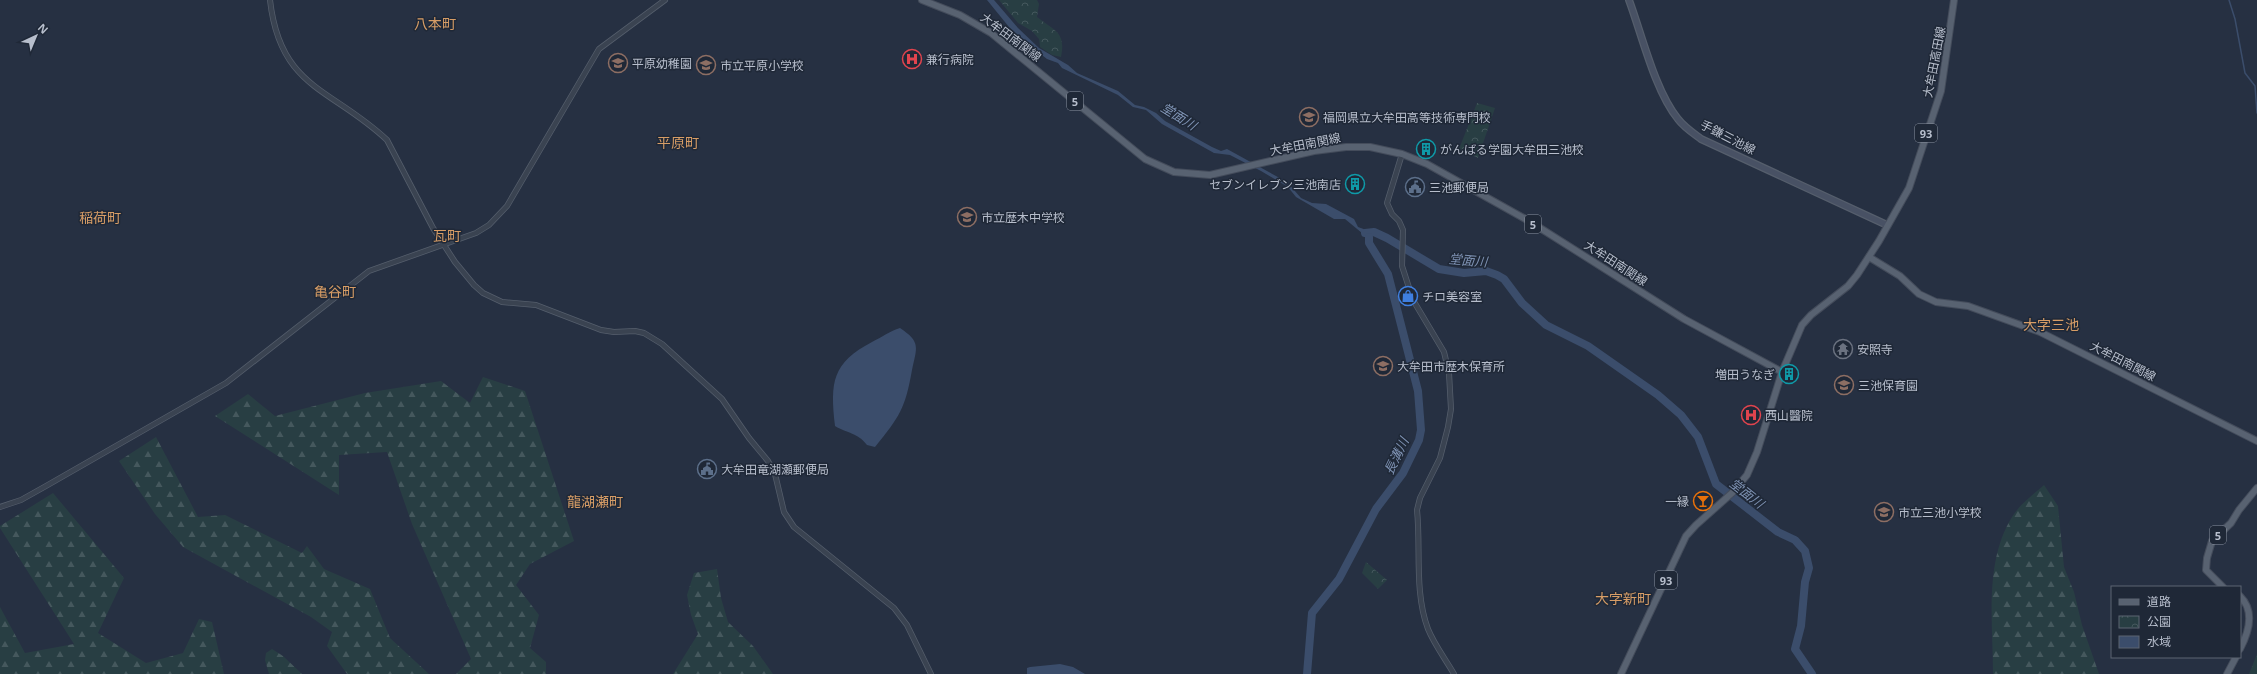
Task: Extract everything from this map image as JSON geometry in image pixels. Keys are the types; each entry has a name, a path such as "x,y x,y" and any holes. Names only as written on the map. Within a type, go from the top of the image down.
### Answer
{"main road":[{"name":"大牟田南関線","path":"922,0 960,15 991,33 1145,159 1163,168 1185,174 1210,175 1314,151 1346,146 1370,147 1402,154 1427,164 1529,221 1684,319 1782,372"},
{"name":"手鎌三池線","path":"1629,0 1663,94 1679,120 1690,130 1701,139 1888,225"},
{"name":"大牟田高田線","path":"1869,257 1909,188 1941,91 1954,0"},
{"name":"大牟田南関線","path":"1869,257 1895,273 1919,294 1936,302 1968,306 2040,332 2257,440"},
{"path":"1782,372 1805,321 1848,286 1869,257"},
{"name":"93","path":"1622,674 1686,536 1696,525 1732,493 1747,475 1757,452 1782,372"},
{"name":"5","path":"2222,586 2206,570 2209,548 2215,537 2232,523 2239,510 2257,488"},
{"path":"2241,597 2246,602 2250,614 2249,626 2241,647"},
{"path":"2227,674 2235,658"}],"street":[{"path":"270,0 276,32 293,67 307,82 375,129 387,140 443,245 474,285 491,298 502,302 536,305 601,330 614,332 635,331 644,333 668,349 722,399 749,438 768,461 775,474 787,520 894,608 907,625 930,674"},
{"path":"0,507 41,489 226,382 368,271 443,245 484,228 501,213 599,48 665,0"},
{"path":"1402,154 1387,203 1388,208 1401,224 1402,266 1413,300 1444,352 1449,373 1451,409 1448,427 1440,458 1420,498 1417,510 1421,585 1425,621 1428,631 1454,674"}],"shaded area":[{"name":"西山醫院","path":"1746,408 1760,412 1756,423 1743,419"}],"green space":[{"path":"999,0 1037,0 1039,4 1037,17 1054,29 1060,37 1062,42 1061,57 1052,55 1040,47 1039,39 1032,31 1018,23"},
{"path":"1477,103 1495,108 1478,158 1459,149"},
{"path":"483,377 525,391 574,541 530,564 516,585 539,615 530,648 546,662 546,674 456,674 471,659 412,524 387,452 339,455 339,495 215,416 248,394 275,416 365,393 441,381 470,403"},
{"path":"156,437 198,517 225,515 302,553 307,546 324,569 370,589 390,638 429,674 347,674 327,646 332,632 311,617 183,547 155,514 119,461"},
{"path":"2044,485 2058,506 2064,567 2074,592 2082,625 2099,674 1993,674 1992,593 1997,553 2003,535 2012,517 2027,500"},
{"path":"53,493 124,578 98,633 146,663 183,653 199,619 212,622 224,674 0,674 0,607 25,653 74,644 0,528 0,526"},
{"path":"1366,562 1387,580 1378,589 1362,573"},
{"path":"717,569 721,598 728,622 753,646 773,674 673,674 698,634 691,615 687,595 694,573"},
{"path":"272,649 283,656 302,674 269,674 265,660 266,653"},
{"path":"2257,654 2257,674 2249,674"}],"water":[{"path":"987,0 994,0 1018,28 1039,48 1068,65 1077,73 1118,91 1135,105 1144,107 1156,113 1165,121 1212,147 1221,151 1227,149 1287,182 1301,198 1312,203 1326,204 1354,219 1358,227 1369,231 1372,245 1369,247 1366,242 1368,238 1345,219 1334,219 1296,197 1288,187 1261,171 1230,155 1214,153 1162,124 1146,110 1133,107 1118,95 1062,68 1058,63 1047,59 1009,27"},
{"path":"900,328 914,341 916,346 915,356 904,403 896,419 875,447 867,445 856,435 835,426 833,397 834,386 841,366 849,358 859,350 889,332"},
{"path":"1060,664 1073,667 1085,674 1027,674 1027,668 1030,667"}],"waterway":[{"path":"2229,0 2235,19 2245,73 2255,86 2257,113"},
{"name":"堂面川","path":"1365,233 1374,232 1387,238 1439,269 1464,273 1486,271 1504,279 1522,303 1546,325 1588,346 1658,395 1681,415 1698,437 1716,484 1778,532 1795,540 1805,551 1809,568 1805,582 1801,626 1795,649 1812,674"},
{"name":"長溝川","path":"1307,674 1312,613 1339,579 1376,509 1403,473 1419,440 1421,430 1418,391 1388,274 1369,243 1369,237"}],"place":[{"name":"兼行病院","path":"912,59"},
{"name":"平原幼稚園","path":"618,63"},
{"name":"市立平原小学校","path":"706,65"},
{"name":"福岡県立大牟田高等技術専門校","path":"1309,117"},
{"name":"がんばる学園大牟田三池校","path":"1426,149"},
{"name":"セブンイレブン三池南店","path":"1355,184"},
{"name":"三池郵便局","path":"1415,187"},
{"name":"市立歴木中学校","path":"967,217"},
{"name":"チロ美容室","path":"1408,296"},
{"name":"安照寺","path":"1843,349"},
{"name":"大牟田市歴木保育所","path":"1383,366"},
{"name":"増田うなぎ","path":"1789,374"},
{"name":"三池保育園","path":"1844,385"},
{"name":"西山醫院","path":"1751,415"},
{"name":"大牟田竜湖瀬郵便局","path":"707,469"},
{"name":"一縁","path":"1703,501"},
{"name":"市立三池小学校","path":"1884,512"}],"district":[{"name":"八本町","path":"435,23"},
{"name":"平原町","path":"678,142"},
{"name":"稲荷町","path":"100,217"},
{"name":"瓦町","path":"447,235"},
{"name":"亀谷町","path":"335,291"},
{"name":"大字三池","path":"2051,324"},
{"name":"龍湖瀬町","path":"595,501"},
{"name":"大字新町","path":"1623,598"}]}
